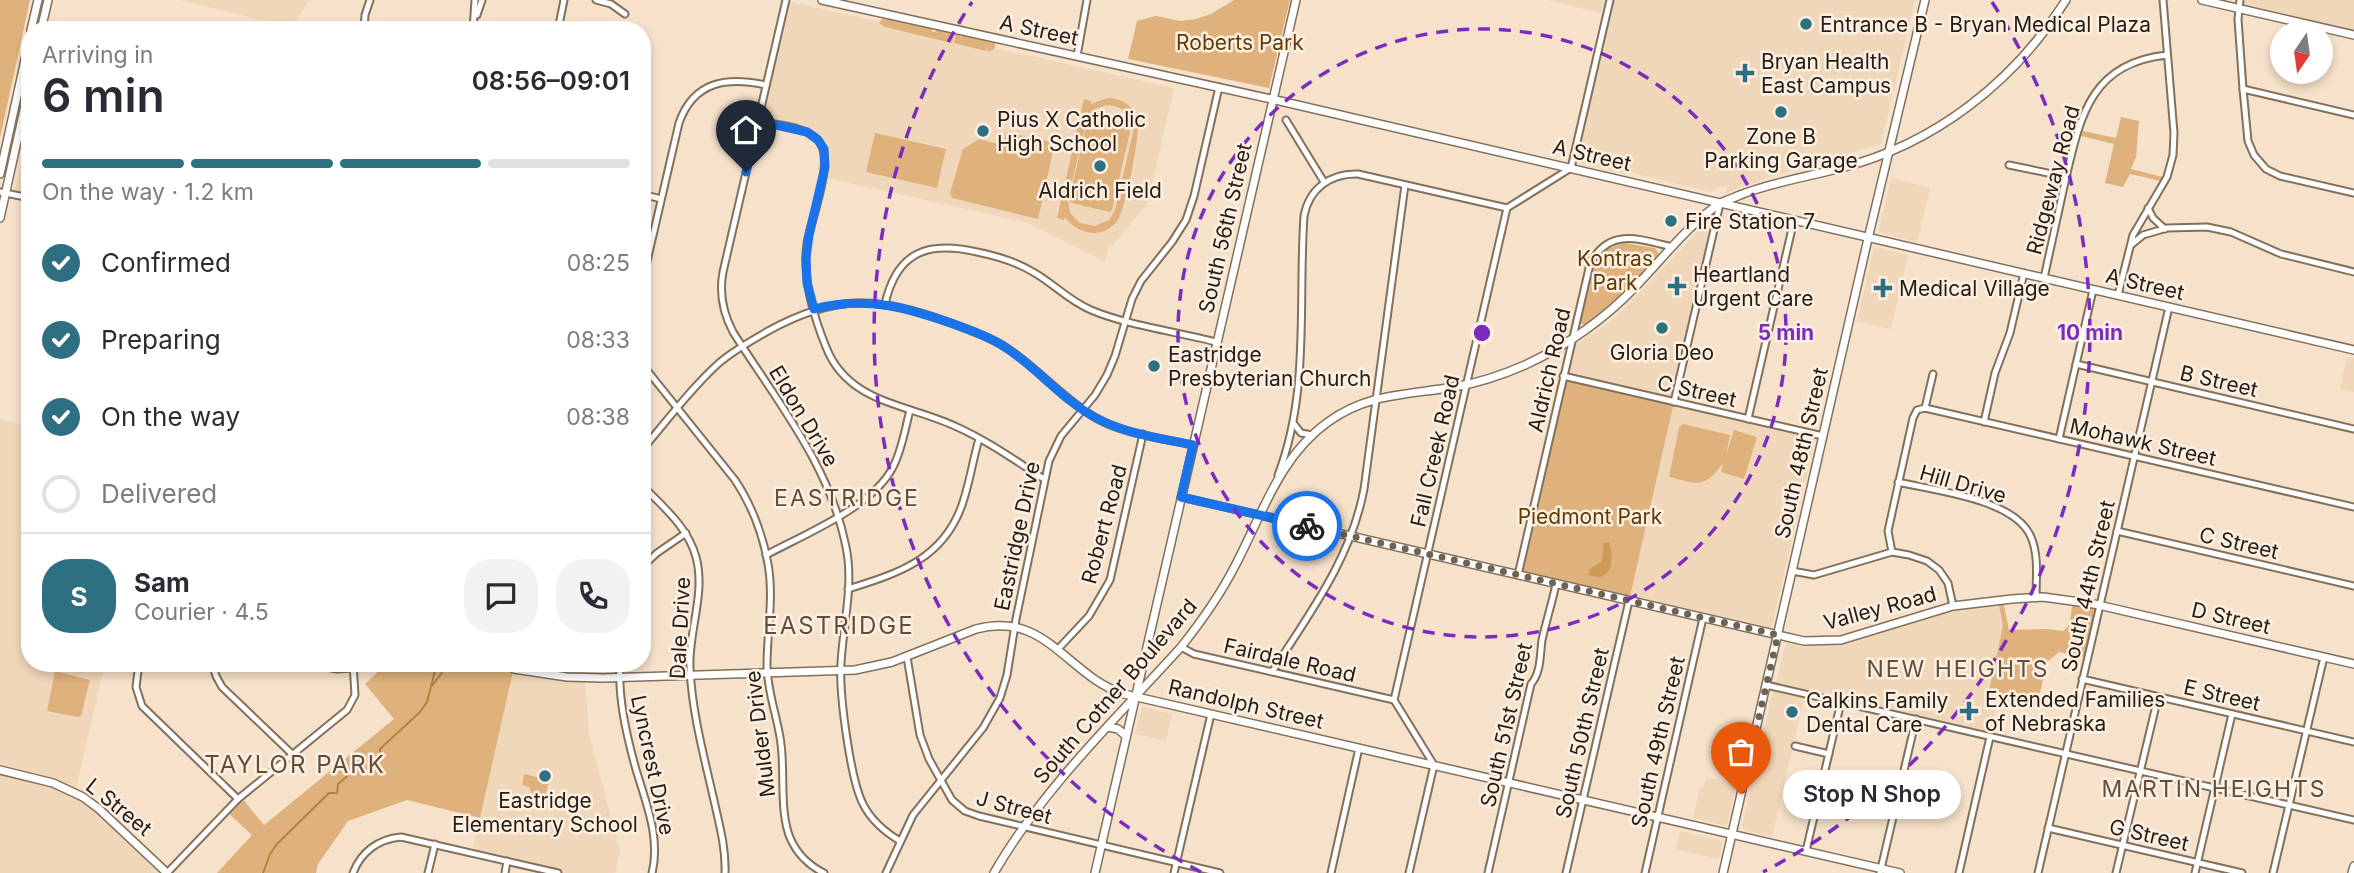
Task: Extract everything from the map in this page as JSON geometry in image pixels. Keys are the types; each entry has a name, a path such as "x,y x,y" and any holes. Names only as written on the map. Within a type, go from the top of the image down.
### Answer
{"main road":[{"path":"33,21 38,0"},
{"path":"43,21 48,0"},
{"name":"A Street","path":"822,0 1273,99 2354,350"},
{"name":"South 56th Street","path":"1095,873 1296,0"},
{"name":"South 48th Street","path":"1723,873 1868,237 1925,0"},
{"name":"South Cotner Boulevard","path":"994,873 1024,827 1058,783 1181,647 1226,584 1279,477 1296,451 1312,435 1341,414 1377,398 1467,384 1516,368 1572,340 1612,309 1672,247 1720,203 1759,188 1847,166 1888,152 1944,124 1990,90 2027,54 2066,0"},
{"path":"2202,0 2239,4 2354,35"},
{"path":"0,174 21,78"},
{"path":"0,218 3,192 21,119"},
{"name":"Valley Road","path":"1260,515 1810,642 1835,641 1953,607 2036,597 2099,605"},
{"name":"D Street","path":"2099,605 2354,664"},
{"name":"Randolph Street","path":"534,672 580,678 620,678 841,671 871,667 907,657 976,629 1014,627 1040,636 1097,682 1117,692 1881,871 1900,873"},
{"path":"1108,727 1120,730 1126,736"},
{"name":"L Street","path":"0,770 53,783 83,797 168,873"},
{"path":"2352,873 2354,866"}],"street":[{"path":"365,21 370,0"},
{"path":"474,21 475,0"},
{"path":"475,18 482,0"},
{"path":"560,21 564,0"},
{"path":"596,0 611,4 625,15"},
{"name":"Eldon Drive","path":"786,0 721,282 724,312 742,346 809,450 838,516 847,552 848,589 841,671 847,741 859,795 872,818 900,841"},
{"path":"1077,56 1087,0"},
{"path":"1279,477 1294,424 1299,385 1304,216 1311,196 1324,182 1350,174 1507,208 1571,168 1611,0"},
{"path":"2118,295 2128,250 2137,225 2163,187 2173,155 2175,133 2163,0"},
{"path":"2239,4 2248,141 2254,155 2266,169 2280,176 2354,193"},
{"name":"Ridgeway Road","path":"2044,278 2082,118 2100,85 2132,62 2167,55"},
{"path":"651,245 679,123 692,100 708,87 725,81 742,80 766,85"},
{"name":"Eastridge Drive","path":"886,873 913,814 983,728 998,704 1006,681 1014,627 1048,461 1058,441 1099,389 1111,367 1132,299 1141,281 1172,242 1191,206 1219,87"},
{"path":"2243,89 2354,115"},
{"path":"1286,120 1324,182"},
{"path":"758,121 807,132 818,140 824,149 825,167 806,258 807,283 825,347 845,377 872,397 947,422 1044,479"},
{"path":"2009,165 2067,177"},
{"path":"1272,672 1333,577 1352,537 1364,489 1405,185"},
{"path":"3,192 21,196"},
{"path":"651,196 662,199"},
{"path":"1674,402 1720,203"},
{"name":"Fall Creek Road","path":"1394,701 1507,208"},
{"path":"2148,208 2153,218 2165,229"},
{"path":"1748,419 1794,220"},
{"path":"2128,250 2138,238 2165,229 2194,226 2218,229 2281,254 2354,272"},
{"name":"Aldrich Road","path":"1518,575 1588,267 1601,248 1617,239 1629,238 1672,247"},
{"path":"885,304 893,278 909,259 932,248 951,247 1014,262 1036,273 1083,306 1101,314 1216,342"},
{"path":"1984,422 2024,273"},
{"path":"2059,439 2093,290"},
{"path":"651,439 715,366 742,346 814,309 848,304 885,304 917,311 998,343 1083,410 1111,425 1193,445"},
{"name":"South 44th Street","path":"2038,873 2169,307"},
{"name":"B Street","path":"2076,364 2354,429"},
{"path":"1892,552 1888,531 1914,414 1925,408 1933,374"},
{"name":"Mulder Drive","path":"651,376 731,474 753,514 766,555 770,581 767,673 781,745 788,831 802,856 824,873"},
{"name":"C Street","path":"1563,376 1823,436"},
{"name":"Mohawk Street","path":"1925,408 2354,507"},
{"path":"766,555 867,499 888,475 898,456 910,410"},
{"path":"1294,424 1301,433 1312,435"},
{"name":"Robert Road","path":"1058,649 1094,609 1110,580 1143,434"},
{"path":"848,589 906,569 922,559 940,542 961,506 979,439"},
{"name":"Hill Drive","path":"1899,482 1990,504 2006,510 2017,519 2033,541 2036,597"},
{"name":"Dale Drive","path":"651,495 686,534 695,553 699,573 690,665 696,719 723,842 725,873"},
{"name":"Valley Road","path":"1181,497 1260,515"},
{"name":"C Street","path":"2117,531 2354,586"},
{"path":"651,559 686,534"},
{"path":"1792,571 1817,574 1892,552 1923,559 1938,569 1948,583 1953,607"},
{"name":"South 51st Street","path":"1488,873 1556,584"},
{"name":"South 50th Street","path":"1566,873 1629,601"},
{"name":"South 49th Street","path":"1645,873 1703,618"},
{"name":"Fairdale Road","path":"1181,647 1194,654 1394,701"},
{"name":"J Street","path":"907,657 922,741 950,797 965,811 979,817 1220,873"},
{"path":"2273,873 2324,657"},
{"path":"138,672 136,687 142,706 238,799"},
{"path":"215,672 222,687 292,754"},
{"path":"168,873 238,799 347,710 355,695 353,672"},
{"name":"Lyncrest Drive","path":"620,672 628,737 654,834 655,856 652,873"},
{"name":"E Street","path":"2082,679 2354,742"},
{"path":"1766,685 2354,821"},
{"path":"2116,873 2158,697"},
{"path":"1394,701 1434,765 1409,873"},
{"path":"1807,852 1841,702"},
{"path":"1174,873 1211,714"},
{"path":"2195,873 2232,714"},
{"path":"1881,871 1916,719"},
{"path":"1959,873 1990,737"},
{"path":"1795,746 1829,754"},
{"path":"1331,873 1359,748"},
{"name":"G Street","path":"2048,828 2242,873"},
{"path":"353,873 365,853 387,840 406,838 558,873"},
{"path":"428,873 435,844"},
{"path":"505,873 507,861"}],"shaded area":[{"path":"179,0 310,0 295,21 266,21"},
{"path":"1547,0 1604,0 1601,13"},
{"name":"Bryan Health East Campus","path":"1610,0 1915,0 1881,144 1751,183 1725,194 1727,186 1720,186 1711,192 1572,162"},
{"path":"2240,0 2354,0 2354,35 2333,30 2333,21 2292,21 2238,9"},
{"name":"Pius X Catholic High School","path":"786,1 1174,88 1149,197 1152,198 1113,245 1110,244 1105,261 1029,223 822,177 825,154 810,134 758,121"},
{"path":"21,163 21,196 14,195"},
{"path":"1891,178 1930,188 1917,242 1878,232"},
{"path":"1706,223 1714,225 1674,402 1816,435 1770,634 1629,601 1563,376 1569,349 1614,319"},
{"name":"Medical Village","path":"1874,247 1908,255 1891,329 1857,321"},
{"path":"2347,357 2354,358 2354,392 2340,389"},
{"path":"0,419 21,425 21,672 103,672 75,793 167,873 0,873"},
{"path":"1609,542 1612,556 1610,569 1602,576 1588,575 1590,569 1602,561 1604,543"},
{"path":"1998,600 2003,626 1988,695 1999,698 1990,737 1805,694 1772,837 1744,830 1742,826 1772,694 1778,688 1775,687 1787,638 1822,642 1916,617"},
{"name":"Eastridge Elementary School","path":"513,672 585,678 589,734 620,851 615,873 558,873 472,852"},
{"path":"1142,707 1172,714 1166,741 1135,734"},
{"path":"1706,777 1736,784 1727,826 1693,818 1700,788 1703,788"},
{"path":"1680,831 1723,841 1719,859 1676,849"}],"green space":[{"path":"0,0 30,0 25,21 21,21 21,41 0,138"},
{"name":"Roberts Park","path":"1234,0 1290,0 1269,88 1128,59 1137,21 1156,16 1180,21 1196,19 1211,14"},
{"path":"883,18 933,29 932,32 936,30 960,35 961,38 962,35 995,43 995,48 987,51 988,46 986,51 954,43 955,36 952,43 885,27 879,23"},
{"path":"1107,98 1121,101 1132,109 1138,124 1133,167 1119,218 1107,230 1092,233 1077,228 1065,217 1064,220 1057,218 1084,99 1091,101 1091,104","holes":["1107,105 1118,107 1126,113 1133,132 1115,210 1109,220 1095,226 1080,223 1070,213 1068,199 1087,118 1095,109"]},
{"path":"2121,117 2139,121 2136,157 2131,169 2167,178 2165,182 2130,174 2123,187 2105,183 2114,144 2077,135 2078,130 2116,138"},
{"name":"Aldrich Field","path":"1090,119 1129,128 1130,132 1110,212 1071,203 1069,200 1087,122"},
{"path":"1006,132 1051,142 1054,147 1038,219 952,198 950,193 963,149 979,139 1003,145"},
{"path":"875,133 946,149 937,188 866,172"},
{"name":"Kontras Park","path":"1624,243 1655,248 1659,254 1627,290 1587,325 1581,324 1593,264 1606,250"},
{"name":"Piedmont Park","path":"1563,376 1674,402 1629,601 1518,575"},
{"path":"1683,424 1730,435 1726,455 1734,430 1757,437 1744,479 1721,472 1723,463 1706,481 1694,483 1669,477 1679,427"},
{"path":"1998,600 2003,600 2009,630 2063,631 2069,625 2073,601 2099,605 2087,658 2059,652 2047,662 2037,706 1988,695 2003,626"},
{"path":"55,672 90,680 81,716 47,711"},
{"name":"TAYLOR PARK","path":"378,672 513,672 480,818 407,800 348,821 318,864 316,873 217,873 252,835 226,811 241,797 264,825 394,719 365,684"},
{"path":"524,774 549,780 545,798 533,795 529,787 522,785"}],"waterway":[{"path":"263,873 277,844 329,793 337,793 338,784 366,760 375,762 380,756 380,749 420,712 427,702 435,672"},
{"path":"432,686 442,672"}],"way so far":[{"path":"1307,526 1778,635 1741,794"}],"place":[{"name":"Entrance B - Bryan Medical Plaza","path":"1806,24"},
{"name":"Bryan Health East Campus","path":"1745,73"},
{"name":"Zone B Parking Garage","path":"1781,112"},
{"name":"Pius X Catholic High School","path":"983,131"},
{"name":"Aldrich Field","path":"1100,166"},
{"name":"Fire Station 7","path":"1671,221"},
{"name":"Heartland Urgent Care","path":"1677,286"},
{"name":"Medical Village","path":"1883,288"},
{"name":"Gloria Deo","path":"1662,328"},
{"name":"Eastridge Presbyterian Church","path":"1154,366"},
{"name":"Extended Families of Nebraska","path":"1969,711"},
{"name":"Calkins Family Dental Care","path":"1792,712"},
{"name":"Eastridge Elementary School","path":"545,776"},
{"name":"Stop N Shop","path":"1741,794"}],"district":[{"name":"EASTRIDGE","path":"847,498"},
{"name":"EASTRIDGE","path":"839,625"},
{"name":"NEW HEIGHTS","path":"1958,669"},
{"name":"TAYLOR PARK","path":"295,764"},
{"name":"MARTIN HEIGHTS","path":"2214,789"}],"route":[{"path":"746,172 758,121 807,132 818,140 823,148 825,167 806,258 807,283 814,309 848,304 889,304 917,311 985,336 1010,350 1099,420 1193,445 1181,497 1307,526"}]}
